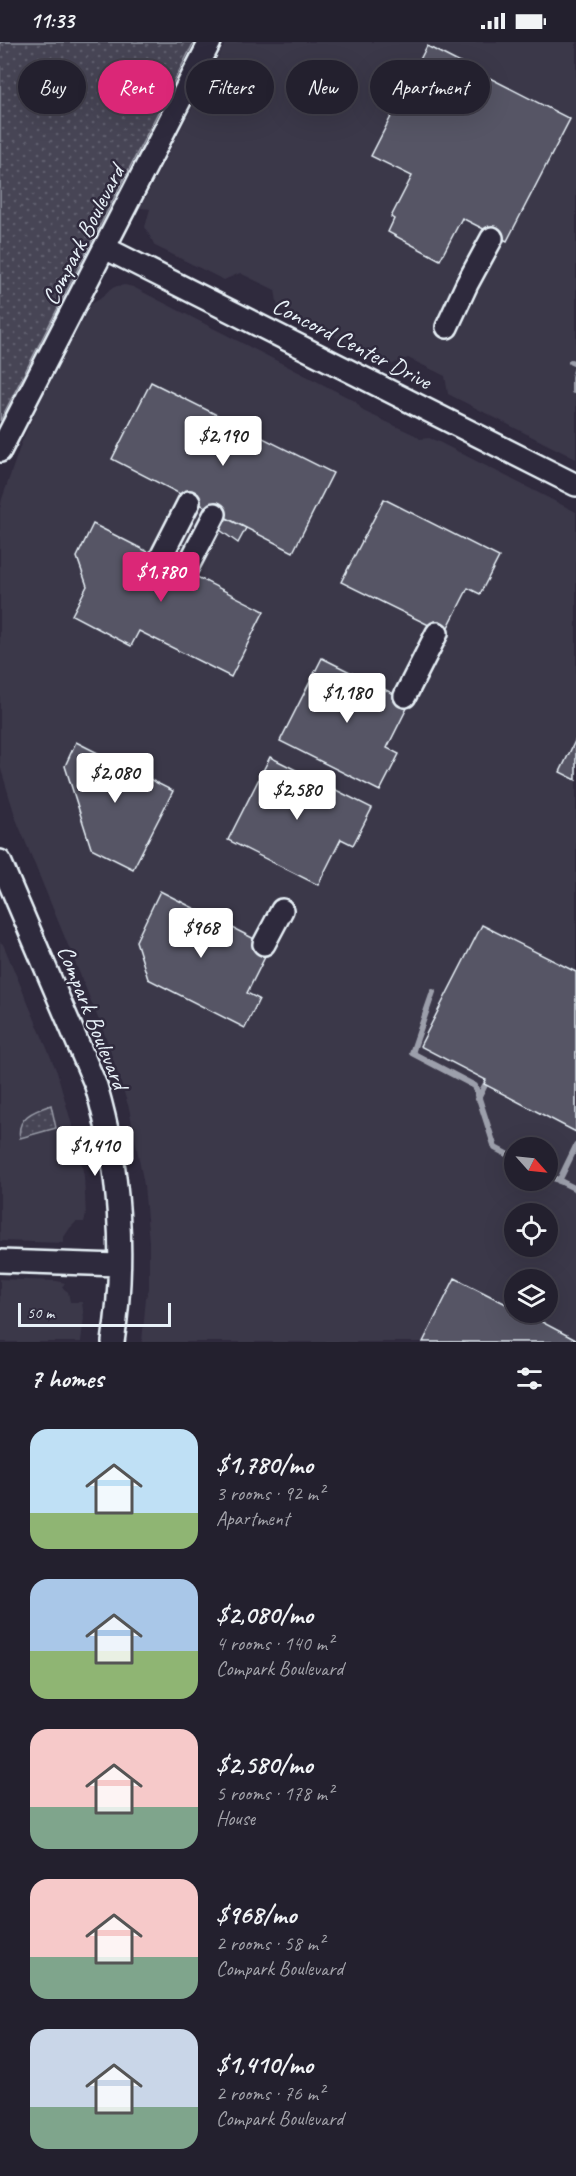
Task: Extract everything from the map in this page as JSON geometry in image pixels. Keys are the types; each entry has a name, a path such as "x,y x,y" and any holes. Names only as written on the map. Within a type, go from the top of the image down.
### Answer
{"street":[{"name":"Compark Boulevard","path":"0,451 210,42"},
{"path":"447,327 492,238"},
{"name":"Concord Center Drive","path":"105,248 576,485"},
{"path":"161,557 189,502"},
{"path":"186,570 215,514"},
{"path":"405,696 437,633"},
{"name":"Compark Boulevard","path":"0,861 96,1086 104,1110 114,1168 119,1229 118,1298 113,1342"},
{"path":"264,944 282,910"},
{"path":"0,1261 119,1265"}],"shaded area":[{"path":"0,42 194,42 174,81 174,60 98,60 98,114 157,114 0,421"},
{"path":"226,42 576,42 576,459 448,394 445,376 408,358 391,365 278,308 275,290 240,273 224,280 155,246 145,227 150,209 140,208 189,114 274,114 274,60 217,60"},
{"path":"125,285 133,287 355,401 363,411 420,439 429,438 437,441 576,512 576,1342 142,1342 146,1297 149,1289 149,1242 144,1185 129,1108 105,1035 16,819 0,766 0,508 2,499 22,441 38,406 91,304 110,289"},
{"path":"0,942 3,944 57,1072 77,1143 84,1176 86,1215 84,1222 76,1222 70,1228 64,1237 64,1243 0,1241"},
{"path":"51,1105 56,1128 20,1138 19,1131 24,1120"},
{"path":"0,1279 65,1283 62,1287 68,1292 70,1302 82,1302 84,1318 81,1342 0,1342"}],"building":[{"path":"427,46 454,60 420,60"},
{"path":"490,78 570,119 507,241 462,218 440,260 388,232 394,219 391,217 412,176 371,156 392,114 490,114"},
{"path":"151,382 333,473 293,552 112,459"},
{"path":"384,499 499,557 480,594 468,588 445,633 341,582"},
{"path":"222,516 246,528 238,543 220,530"},
{"path":"93,524 264,611 231,677 139,631 131,646 72,615 87,586 77,557"},
{"path":"322,658 410,702 387,748 399,754 380,791 280,741"},
{"path":"576,739 576,780 560,772"},
{"path":"76,742 173,791 133,869 91,848 65,766"},
{"path":"270,757 372,808 353,845 341,839 318,885 228,840"},
{"path":"160,891 270,947 247,993 259,999 245,1028 148,979 136,941"},
{"path":"482,925 576,972 576,1132 484,1084 486,1080 420,1046"},
{"path":"455,1278 504,1303 504,1323 544,1323 576,1340 576,1342 423,1342"}],"waterway":[{"path":"571,362 576,364"},
{"path":"574,391 576,370"},
{"path":"433,992 412,1053 475,1086 495,1148 504,1153"},
{"path":"478,1099 485,1085"},
{"path":"559,1181 576,1146"},
{"path":"558,1180 576,1189"}]}
